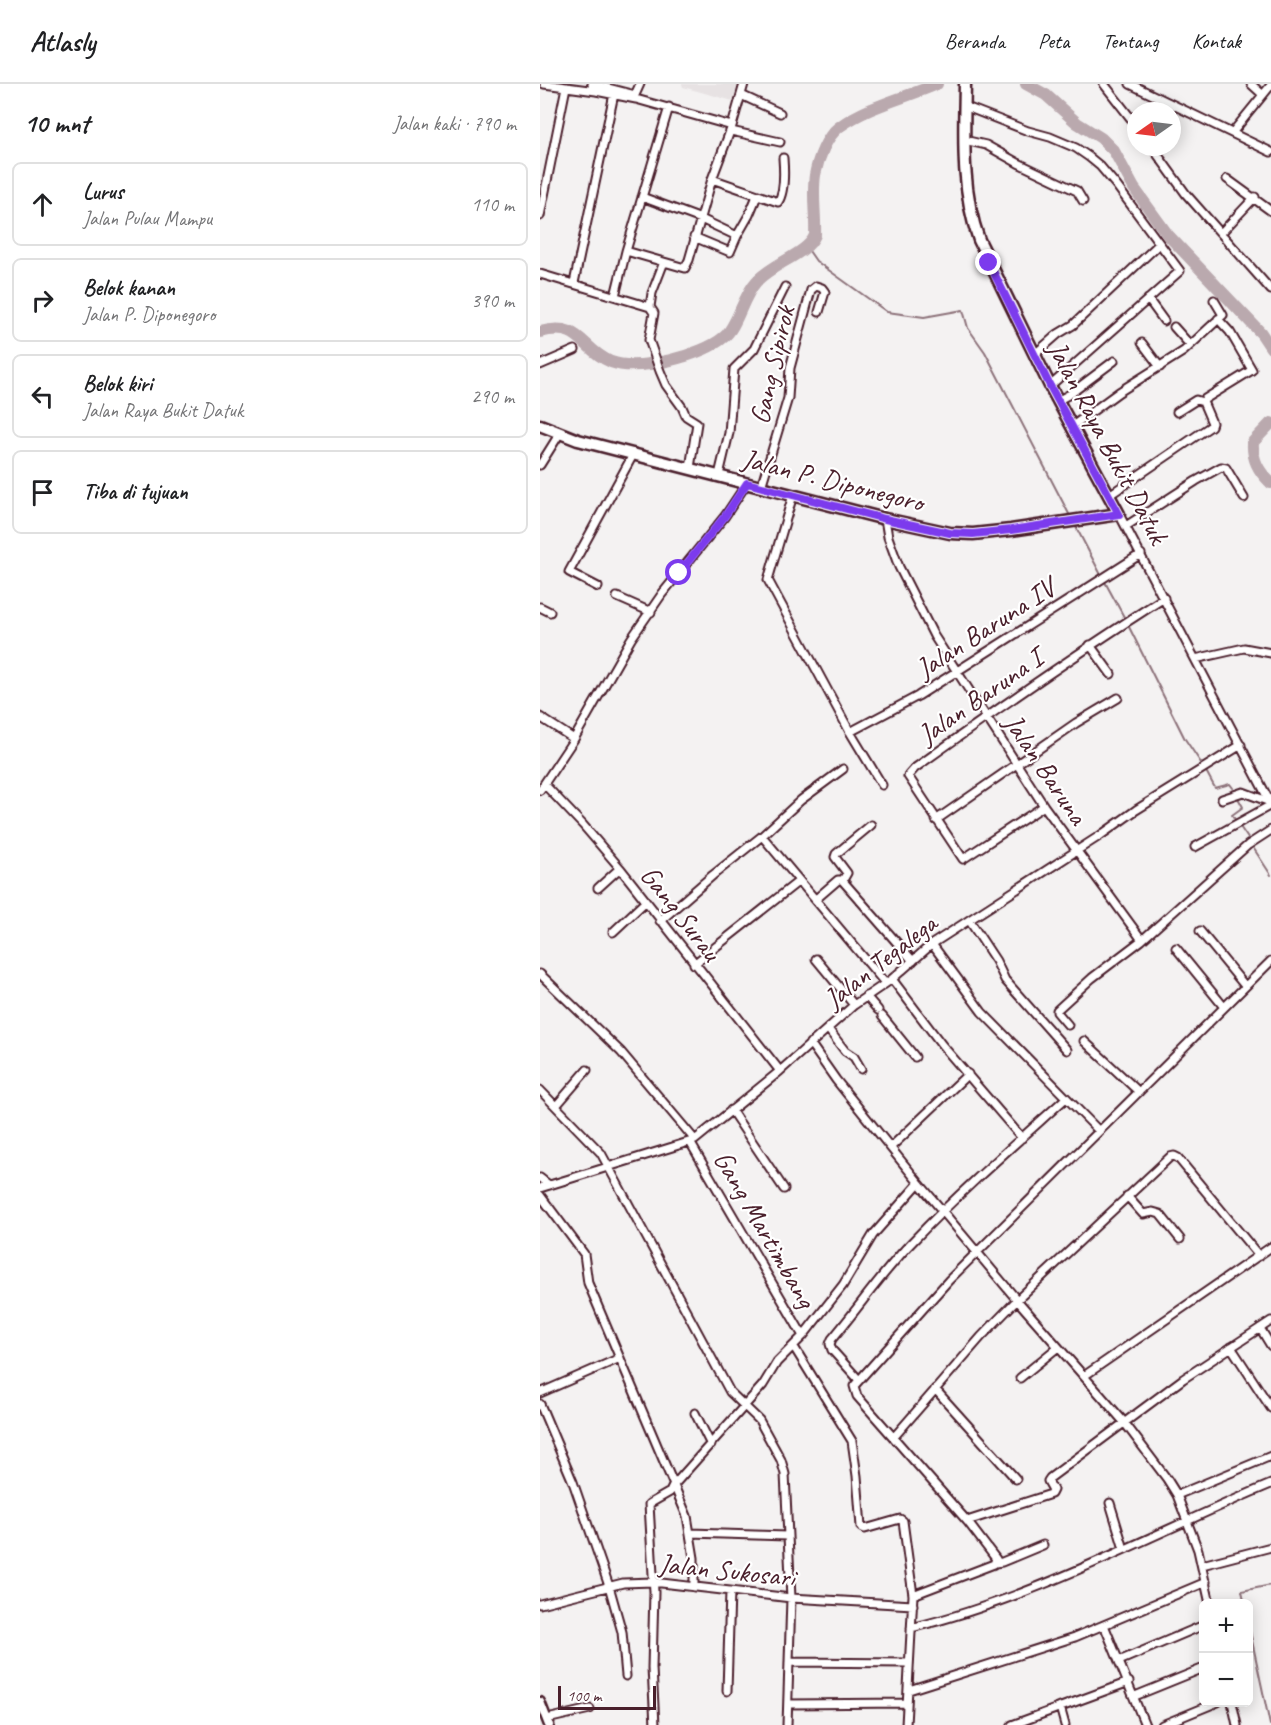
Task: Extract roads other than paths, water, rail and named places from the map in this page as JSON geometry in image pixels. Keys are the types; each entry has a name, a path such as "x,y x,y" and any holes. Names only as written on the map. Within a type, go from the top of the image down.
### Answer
{"main road":[{"name":"Jalan Raya Bukit Datuk","path":"965,86 966,182 976,231 982,248 1057,401 1119,514"},
{"name":"Jalan P. Diponegoro","path":"540,425 578,440 935,531 961,534 1061,524 1119,514"}],"street":[{"path":"544,84 579,86 669,107 780,142"},
{"path":"592,84 635,95 640,84"},
{"path":"626,251 685,268 712,179 732,128 744,84"},
{"path":"1104,84 1127,113"},
{"path":"1130,84 1271,152"},
{"path":"1251,84 1262,94"},
{"path":"1232,133 1271,85"},
{"path":"540,216 566,87"},
{"path":"574,283 614,94"},
{"path":"741,95 780,113"},
{"path":"964,106 1076,148 1100,166 1180,271 1050,386"},
{"path":"615,296 669,107"},
{"path":"964,140 986,145 1077,191 1083,201"},
{"path":"1158,156 1176,182 1213,226 1271,290"},
{"path":"712,179 776,203 779,201 784,175 783,158"},
{"path":"1227,179 1255,197 1271,211"},
{"path":"694,237 730,252 757,196"},
{"path":"642,197 701,219 736,236"},
{"path":"1221,233 1255,197"},
{"path":"1034,354 1072,325 1159,244"},
{"path":"650,308 652,293 664,262"},
{"path":"540,274 615,296 650,308 654,313 648,335 660,371 686,416 698,423 690,468"},
{"path":"719,475 729,434 734,369 754,349 785,286"},
{"name":"Gang Sipirok","path":"761,487 788,398 790,368 812,290 816,286 825,292 819,312"},
{"path":"1148,299 1164,321"},
{"path":"1071,427 1119,392 1184,351 1222,314 1214,300"},
{"path":"1203,402 1209,395 1252,370 1230,332 1218,319"},
{"path":"1174,327 1190,345"},
{"path":"1142,343 1160,367"},
{"path":"540,365 575,351"},
{"path":"1057,401 1114,361"},
{"path":"1177,412 1196,400 1203,402"},
{"path":"1108,496 1211,426 1212,423 1203,402"},
{"path":"540,465 560,433"},
{"path":"598,587 569,573 634,453"},
{"path":"1126,526 1221,467 1226,468 1244,498"},
{"path":"542,788 574,739 631,639 662,594 725,516 747,483"},
{"path":"793,495 768,580 850,732 882,785"},
{"name":"Jalan Raya Bukit Datuk","path":"1119,514 1271,804"},
{"name":"Jalan Baruna","path":"885,519 890,544 910,591 929,627 1044,806 1142,940"},
{"name":"Jalan Baruna IV","path":"850,732 888,714 957,672 1141,554"},
{"path":"617,597 651,612"},
{"name":"Jalan Baruna I","path":"1044,806 963,859 908,780 908,774 985,716 1164,598"},
{"path":"540,607 550,612"},
{"path":"1090,645 1111,674"},
{"path":"1195,659 1244,648 1271,653"},
{"path":"936,820 1076,723 1118,698"},
{"path":"540,717 574,739"},
{"name":"Jalan Tegalega","path":"540,1188 692,1141 780,1071 854,1005 889,981 932,944 1077,851 1136,810 1241,745"},
{"path":"660,921 762,836 801,800 843,769"},
{"name":"Gang Surau","path":"542,788 583,825 620,868 780,1071"},
{"path":"1222,799 1243,792 1271,804"},
{"path":"1195,847 1271,804"},
{"path":"843,880 847,873 836,854 871,825"},
{"path":"1068,1025 1057,1010 1098,973 1142,940 1248,845 1271,830"},
{"path":"762,836 1022,1138"},
{"path":"598,888 620,868"},
{"path":"816,899 838,880 843,880"},
{"path":"843,880 913,961"},
{"path":"694,964 799,881"},
{"path":"613,932 645,902"},
{"path":"969,920 996,961 1005,980 1067,1050"},
{"path":"1200,931 1245,986"},
{"path":"932,944 982,1012 1099,1131"},
{"path":"1176,948 1224,1007"},
{"path":"816,959 854,1005"},
{"path":"995,1563 996,1556 857,1396 854,1388 949,1280 1271,961"},
{"name":"Gang Martimbang","path":"540,974 633,1065 692,1141 803,1336"},
{"path":"866,996 915,1057"},
{"path":"828,1029 845,1051 854,1057 861,1069"},
{"path":"1084,1041 1138,1092"},
{"path":"810,1043 919,1183 1124,1422 1167,1479 1177,1495 1202,1565 1209,1599"},
{"path":"556,1106 587,1070"},
{"path":"891,1147 968,1074"},
{"path":"540,1090 601,1154 730,1392 759,1420 783,1466 791,1598 788,1725"},
{"path":"859,1380 832,1350 830,1344 832,1339 913,1241 1066,1098"},
{"path":"731,1110 784,1189"},
{"path":"894,1437 981,1337 1017,1300 1167,1158 1177,1157 1259,1256"},
{"path":"540,1178 549,1185"},
{"path":"655,1725 652,1668 653,1582 648,1506 651,1501 670,1492 763,1385 777,1362 794,1347 843,1285 873,1235 919,1183"},
{"path":"540,1195 584,1254 587,1280 687,1516 694,1558 694,1587"},
{"path":"1127,1196 1143,1214 1153,1212 1160,1214 1180,1239"},
{"path":"1084,1376 1271,1247"},
{"path":"967,1521 1051,1494 1053,1490 1048,1481 1050,1478 1124,1422 1271,1321"},
{"path":"1260,1328 1271,1346"},
{"path":"794,1347 852,1441 861,1527 865,1529 900,1519 903,1521 913,1595 906,1725"},
{"path":"1020,1378 1058,1347"},
{"path":"1231,1347 1271,1408"},
{"path":"540,1393 620,1358"},
{"path":"935,1389 1016,1479"},
{"path":"540,1404 573,1482 609,1586 622,1632 626,1676"},
{"path":"695,1413 711,1445"},
{"path":"1177,1495 1271,1456"},
{"path":"911,1628 937,1622 1079,1570 1161,1534 1186,1520 1271,1484"},
{"path":"1110,1503 1124,1549"},
{"path":"690,1533 787,1536"},
{"path":"913,1595 1043,1545"},
{"path":"1202,1565 1271,1547"},
{"name":"Jalan Sukosari","path":"540,1604 609,1586 631,1582 653,1582 791,1598 913,1605"},
{"path":"909,1690 982,1668 1104,1625 1206,1582"},
{"path":"727,1691 730,1591"},
{"path":"1104,1625 1146,1725"},
{"path":"1119,1661 1199,1627"},
{"path":"789,1662 909,1663"},
{"path":"1135,1696 1199,1670"},
{"path":"1012,1725 1129,1682"},
{"path":"540,1702 548,1722 590,1709"},
{"path":"788,1704 907,1703"},
{"path":"1060,1707 1065,1725"},
{"path":"1162,1725 1206,1707"},
{"path":"1233,1707 1237,1725"}],"waterway":[{"path":"540,332 564,330 573,333 601,357 623,365 669,360 686,356 714,344 729,332 756,282 805,248 815,235 815,175 823,149 834,131 862,113 937,84"},
{"path":"1026,84 1046,95 1077,123 1101,138 1114,151 1134,188 1168,235 1261,333 1271,348"},
{"path":"807,248 816,261 887,312 924,317 963,310 968,328 985,352 1070,516"},
{"path":"1271,423 1253,442 1257,464 1271,483"},
{"path":"1076,527 1100,573"},
{"path":"1105,582 1124,617"},
{"path":"1129,627 1185,739 1201,763"},
{"path":"1207,773 1215,788 1230,784 1233,788"},
{"path":"1238,798 1243,807 1232,815 1249,840"},
{"path":"1254,849 1271,875"},
{"path":"1244,1599 1242,1591 1271,1585"},
{"path":"1253,1645 1270,1725"}]}
